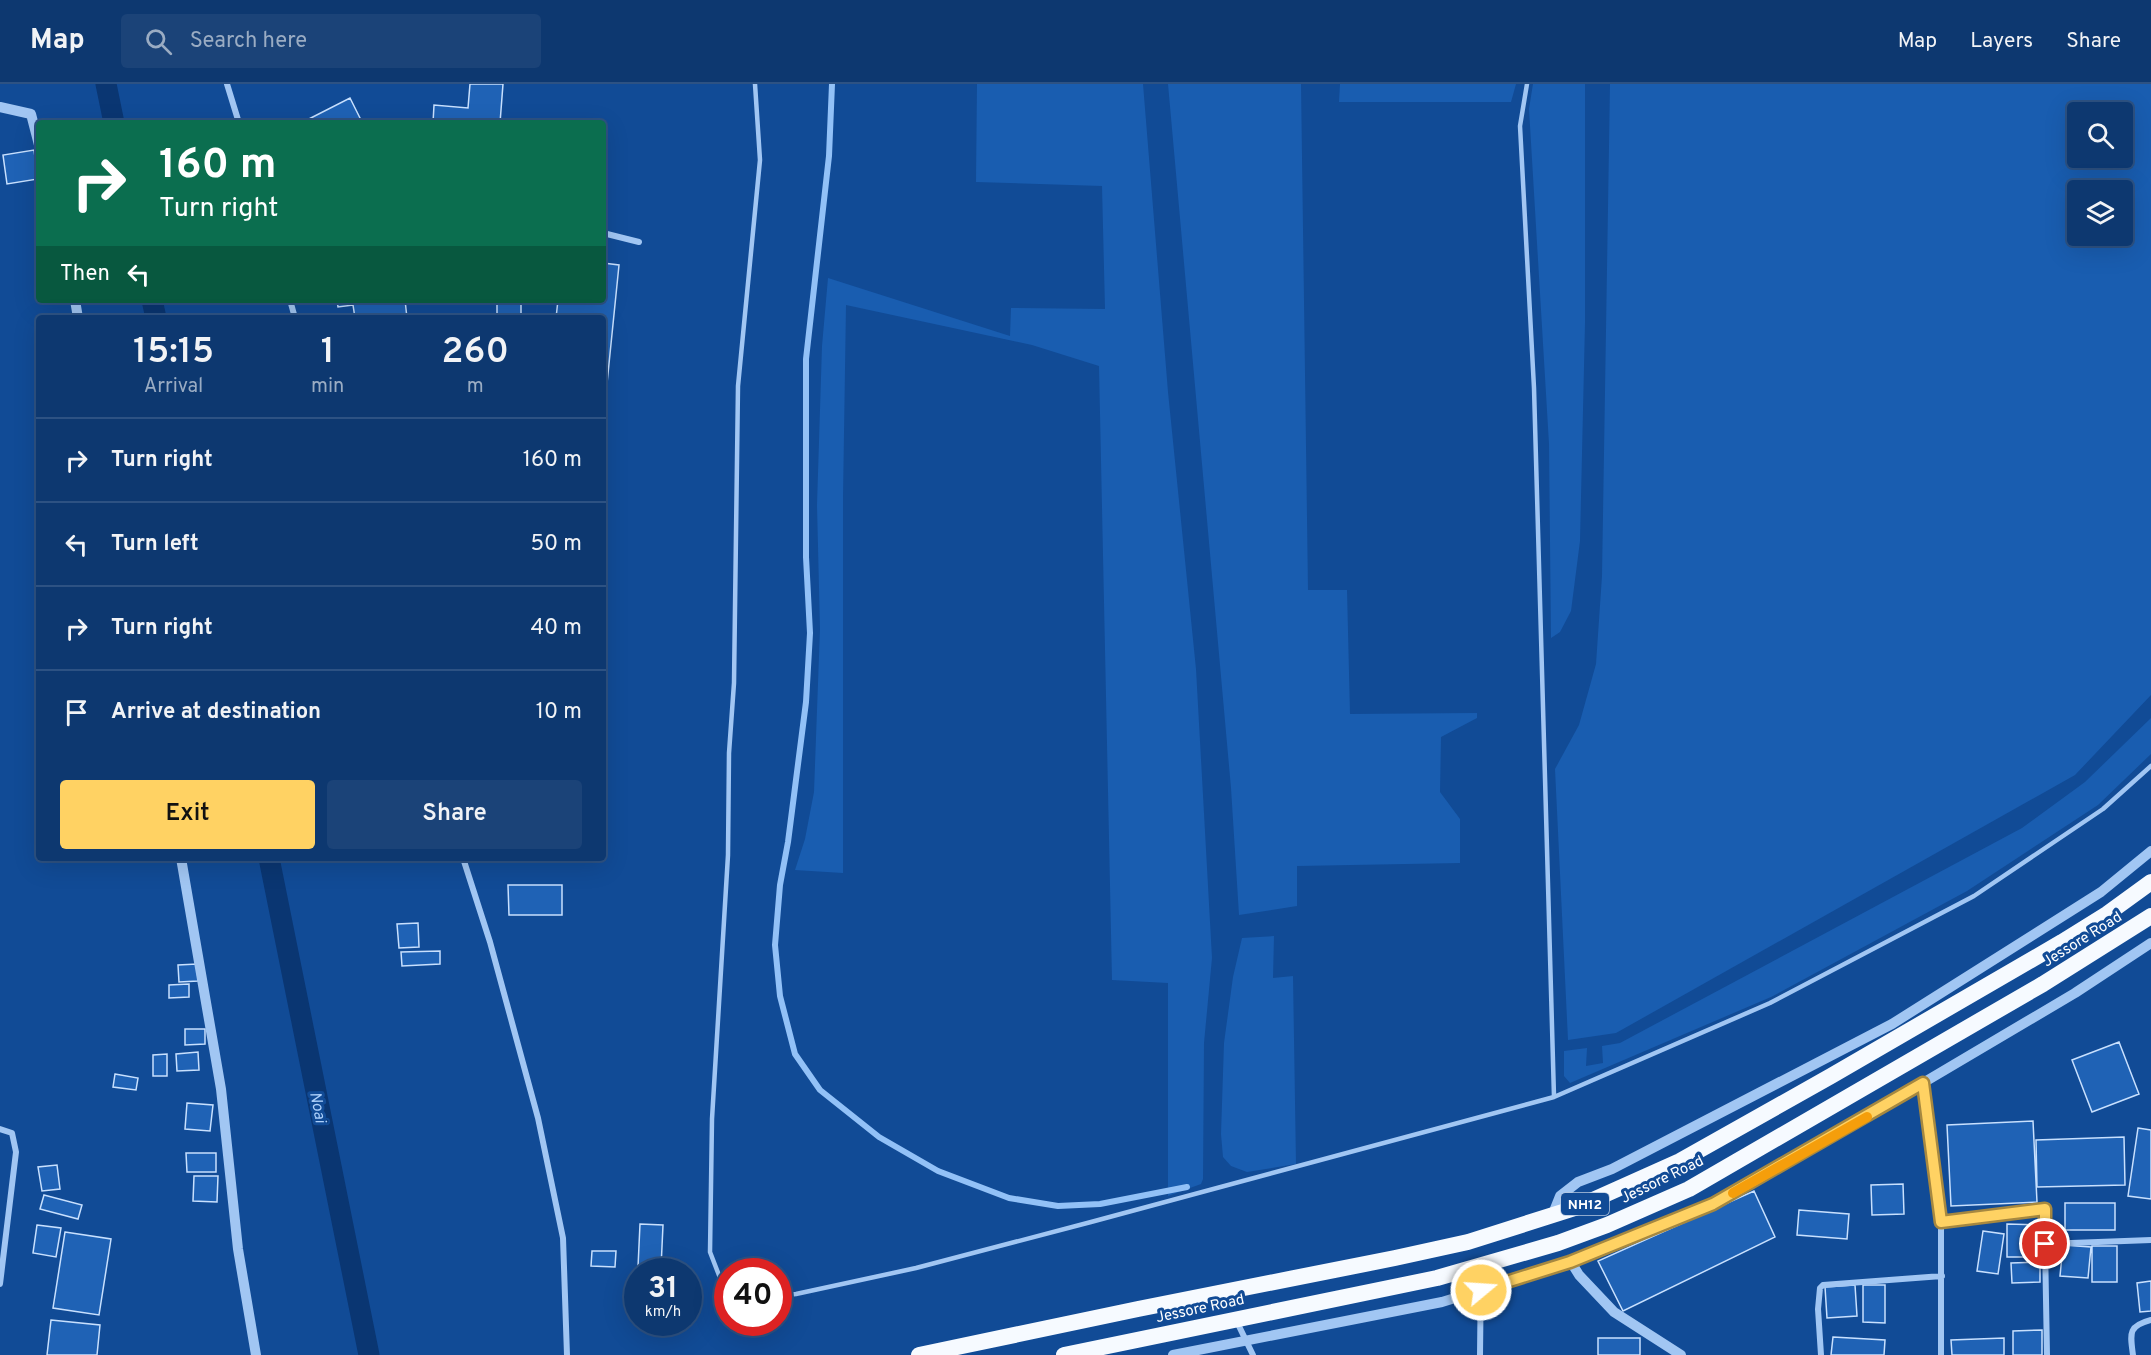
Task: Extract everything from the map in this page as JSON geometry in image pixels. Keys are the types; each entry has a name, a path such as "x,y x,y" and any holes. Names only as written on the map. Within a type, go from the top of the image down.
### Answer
{"highway":[{"name":"NH12","path":"919,1355 951,1352 1040,1329 1468,1242 1552,1216 1628,1186 1680,1161 2062,942 2107,914 2151,882"},
{"name":"Jessore Road","path":"1064,1355 1437,1278 1558,1243 1639,1212 1689,1189 2043,984 2151,916"}],"street":[{"path":"227,84 238,120"},
{"path":"0,107 31,114 36,133"},
{"path":"606,234 639,242"},
{"path":"1552,1216 1560,1196 1578,1182 1612,1169 1892,1024 2101,892 2151,851"},
{"path":"182,861 221,1089 238,1249 256,1355"},
{"path":"464,861 490,942 538,1118 563,1238 567,1355"},
{"path":"1173,1355 1442,1302 1570,1262 1713,1204 2075,993 2151,943"},
{"path":"1923,1083 1941,1222 1941,1355"},
{"path":"0,1129 12,1133 16,1152 0,1284"},
{"path":"1941,1222 2045,1209 2047,1355"},
{"path":"2045,1244 2151,1240"},
{"path":"1570,1262 1579,1275 1614,1312 1681,1355"},
{"path":"1480,1355 1481,1266"},
{"path":"1821,1355 1818,1298 1823,1285 1942,1276"},
{"path":"1235,1319 1253,1355"},
{"path":"2133,1355 2131,1338 2133,1329 2137,1324 2151,1320"}],"lane":[{"path":"714,1262 710,1252 712,1119 728,855 729,753 734,683 738,386 760,160 755,84"},
{"path":"1527,84 1520,126 1534,388 1554,1097"},
{"path":"792,1294 938,1262 1554,1097 1770,1003 1974,896 2103,809 2151,766"}],"shaded area":[{"path":"977,84 1143,84 1168,392 1196,669 1212,958 1204,1043 1203,1179 1201,1184 1168,1196 1168,983 1112,980 1099,366 1032,345 846,305 843,497 843,873 795,870 805,839 814,792 820,629 817,505 822,346 828,278 1010,336 1011,308 1105,309 1102,186 976,182"},
{"path":"1168,84 1301,84 1308,590 1347,590 1350,714 1477,713 1477,718 1441,737 1440,792 1460,819 1460,863 1297,866 1297,906 1239,915 1231,788"},
{"path":"1340,84 1516,84 1511,102 1339,102"},
{"path":"1533,84 1585,84 1585,323 1580,541 1571,611 1560,632 1551,638 1549,444 1529,109"},
{"path":"1610,84 2151,84 2151,695 2075,775 1616,1033 1568,1040 1555,769 1579,725 1596,664 1602,576"},
{"path":"2151,718 2151,754 2098,805 1967,891 1771,997 1570,1083 1564,1076 1564,1051 1587,1048 1586,1066 1603,1063 1602,1046 1620,1043 2022,828 2085,782"},
{"path":"1274,936 1273,978 1293,976 1296,1164 1247,1172 1231,1166 1223,1157 1221,1134 1224,1043 1233,977 1242,938"}],"building":[{"path":"470,84 503,84 500,120 433,120 434,105 468,108"},
{"path":"350,98 361,120 307,120"},
{"path":"34,150 36,179 7,184 3,155"},
{"path":"606,263 619,265 606,393 606,315 556,315 558,303 606,303"},
{"path":"337,303 405,303 407,315 355,315 353,305 338,307"},
{"path":"497,303 521,303 521,315 497,315"},
{"path":"508,885 562,885 562,915 509,915"},
{"path":"418,923 419,947 399,948 397,924"},
{"path":"440,951 440,964 402,966 401,952"},
{"path":"197,964 198,981 179,982 178,965"},
{"path":"189,984 189,997 169,998 169,985"},
{"path":"185,1029 205,1029 205,1044 185,1045"},
{"path":"2119,1042 2139,1094 2092,1112 2072,1060"},
{"path":"198,1052 199,1070 177,1071 176,1054"},
{"path":"167,1054 167,1076 153,1076 153,1055"},
{"path":"115,1074 138,1078 136,1090 113,1087"},
{"path":"187,1103 213,1105 210,1131 185,1129"},
{"path":"2033,1121 2037,1202 1951,1206 1947,1125"},
{"path":"2138,1128 2151,1130 2151,1199 2128,1196"},
{"path":"2124,1137 2125,1185 2037,1187 2036,1140"},
{"path":"186,1153 216,1153 216,1172 187,1172"},
{"path":"57,1165 60,1189 42,1191 38,1167"},
{"path":"194,1176 218,1176 217,1202 193,1201"},
{"path":"1903,1184 1904,1214 1872,1215 1871,1185"},
{"path":"1754,1191 1775,1237 1623,1311 1598,1261"},
{"path":"44,1195 82,1205 78,1219 40,1209"},
{"path":"2065,1203 2115,1203 2115,1230 2065,1230"},
{"path":"1799,1210 1849,1214 1847,1239 1797,1235"},
{"path":"640,1224 663,1225 661,1258 638,1258"},
{"path":"2007,1224 2041,1225 2041,1257 2007,1257"},
{"path":"37,1225 61,1228 56,1257 33,1253"},
{"path":"1983,1231 2004,1234 1998,1274 1977,1271"},
{"path":"65,1232 111,1239 99,1315 53,1308"},
{"path":"2063,1245 2091,1247 2088,1278 2060,1276"},
{"path":"2092,1246 2117,1246 2117,1282 2092,1282"},
{"path":"592,1251 616,1251 615,1267 591,1266"},
{"path":"2040,1262 2040,1282 2012,1283 2011,1263"},
{"path":"2151,1281 2151,1311 2140,1312 2137,1283"},
{"path":"1855,1285 1857,1316 1827,1318 1825,1287"},
{"path":"1863,1285 1885,1285 1885,1323 1863,1322"},
{"path":"51,1320 100,1325 97,1355 47,1355"},
{"path":"2042,1330 2042,1355 2013,1355 2013,1331"},
{"path":"1833,1337 1885,1340 1884,1355 1831,1355"},
{"path":"1598,1338 1640,1338 1640,1355 1598,1355"},
{"path":"2004,1338 2004,1355 1952,1355 1951,1340"}],"waterway":[{"name":"Noai","path":"106,84 113,120"},
{"path":"832,84 829,156 806,359 806,557 810,633 806,702 788,842 780,885 775,945 780,996 795,1054 820,1090 879,1137 938,1171 1009,1198 1058,1206 1100,1204 1187,1187"},
{"name":"Noai","path":"153,303 155,315"},
{"name":"Noai","path":"270,861 369,1355"}],"slow traffic":[{"path":"1733,1193 1867,1117"}],"route":[{"path":"1481,1290 1570,1262 1713,1204 1923,1083 1941,1222 2045,1209 2045,1244"}]}
